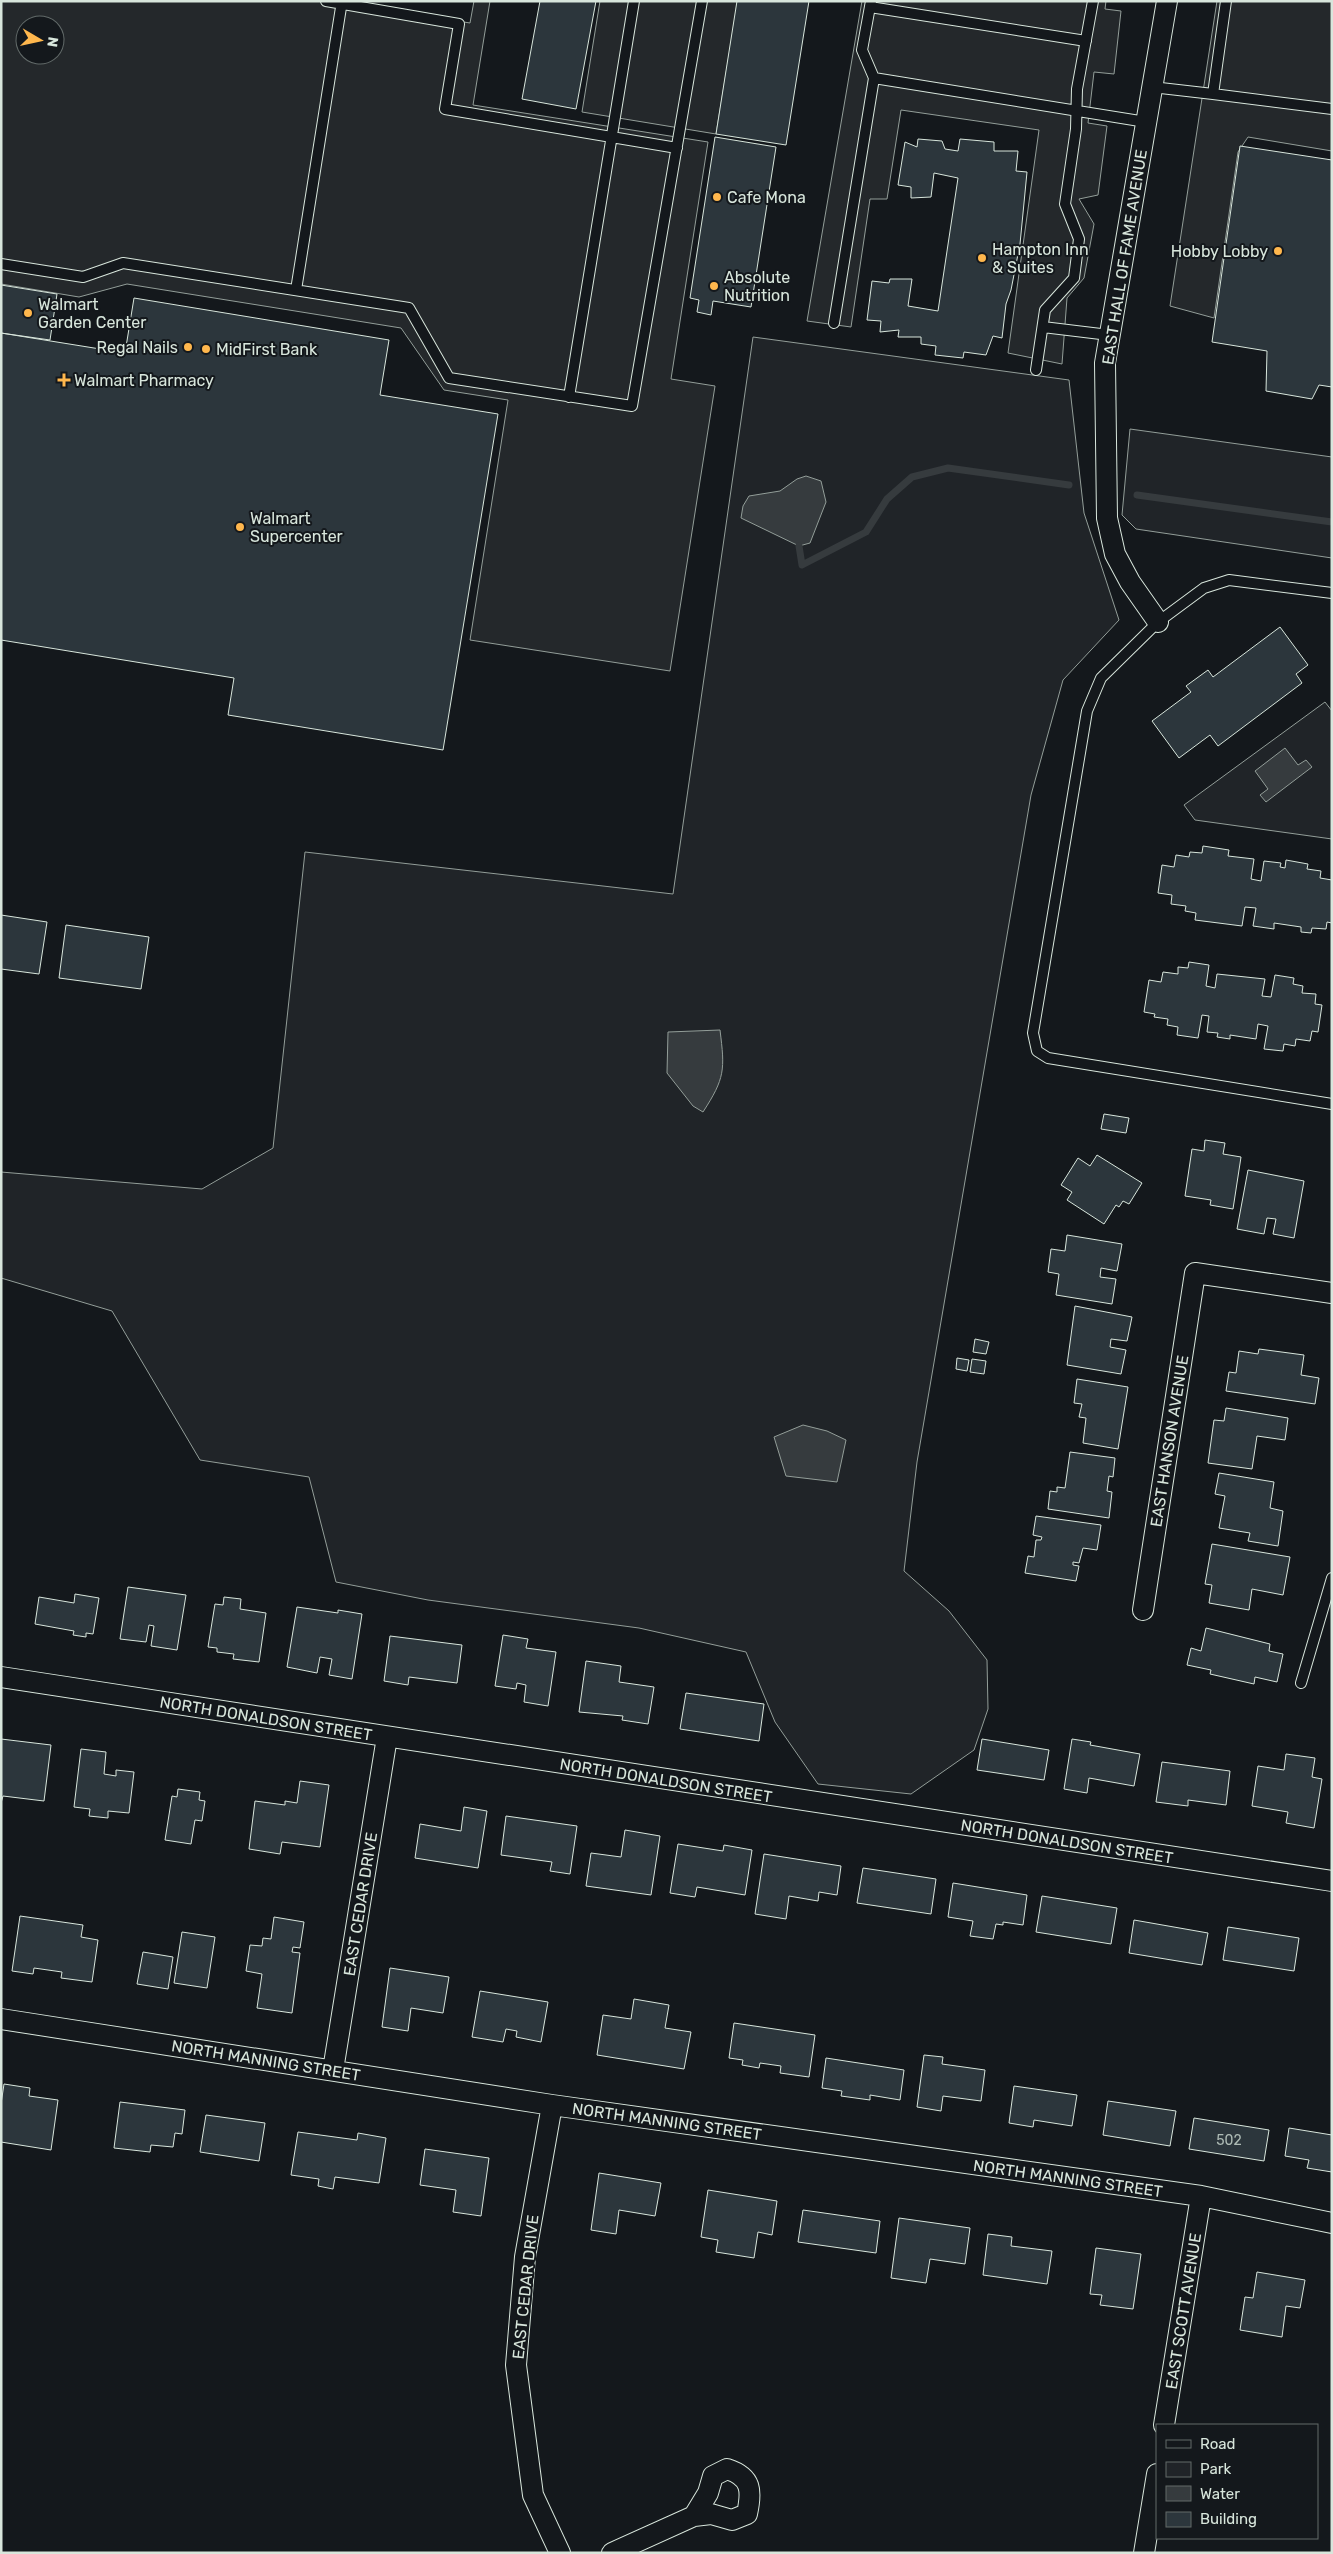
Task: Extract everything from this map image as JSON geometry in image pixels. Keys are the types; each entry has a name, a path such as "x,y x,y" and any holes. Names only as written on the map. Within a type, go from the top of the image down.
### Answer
{"street":[{"name":"EAST HALL OF FAME AVENUE","path":"1158,622 1130,582 1115,554 1107,518 1105,363 1167,1"},
{"name":"EAST HANSON AVENUE","path":"1143,1610 1195,1273 1332,1293"},
{"name":"NORTH DONALDSON STREET","path":"1,1677 1332,1881"},
{"name":"EAST CEDAR DRIVE","path":"334,2070 387,1737"},
{"name":"NORTH MANNING STREET","path":"1,2019 552,2105 1201,2196 1332,2223"},
{"name":"EAST CEDAR DRIVE","path":"552,2105 525,2257 516,2365 533,2494 560,2553"},
{"name":"EAST SCOTT AVENUE","path":"1164,2424 1201,2196"},
{"path":"1144,2553 1156,2480"},
{"path":"612,2553 694,2516"}],"lane":[{"path":"326,1 459,24 445,109 677,148"},
{"path":"569,397 634,1"},
{"path":"1,264 83,277 123,263 409,308 449,378 632,406 702,1"},
{"path":"1036,370 1045,310 1074,278 1079,239 1065,204 1076,129 1077,89 1093,1"},
{"path":"1213,94 1226,1"},
{"path":"296,290 342,3"},
{"path":"834,323 874,78 862,50 870,4 1086,41"},
{"path":"874,78 1146,122"},
{"path":"1152,87 1332,110"},
{"path":"1043,328 1110,335"},
{"path":"1332,593 1229,580 1204,588 1158,622 1101,678 1087,711 1033,1033 1037,1051 1048,1058 1332,1104"},
{"path":"1301,1683 1332,1578"}],"green space":[{"path":"753,337 1069,380 1084,513 1119,620 1063,680 1031,795 917,1462 904,1571 949,1611 987,1660 988,1709 974,1750 911,1794 818,1784 775,1722 746,1652 639,1628 428,1600 336,1582 309,1477 200,1460 112,1311 1,1278 1,1172 202,1189 273,1148 305,852 673,894"},
{"path":"1130,429 1332,457 1332,558 1136,529 1122,515"},
{"path":"1325,702 1332,711 1332,839 1195,820 1184,805"}],"shaded area":[{"path":"1,1 334,1 470,23 474,1 490,1 473,105 708,142 671,379 715,386 670,671 470,640 508,400 444,390 401,328 127,284 79,297 1,284"},
{"path":"600,1 738,1 716,134 582,112"},
{"path":"862,1 1106,1 1105,9 1121,11 1114,74 1094,72 1088,123 1107,126 1098,195 1079,199 1094,224 1084,278 1067,298 1062,364 1008,353 1039,130 901,110 887,199 870,199 851,327 807,321"},
{"path":"1217,1 1332,1 1332,151 1248,137 1238,152 1214,318 1170,306"}],"water":[{"path":"806,476 821,481 826,502 810,543 799,546 741,518 743,506 749,496 780,491 797,479"},
{"path":"1285,748 1298,765 1306,760 1312,767 1266,802 1260,795 1268,789 1255,771"},
{"path":"720,1030 723,1055 722,1073 716,1090 703,1112 693,1106 667,1073 668,1032"},
{"path":"803,1425 827,1431 846,1440 837,1482 786,1476 774,1437"}],"building":[{"path":"540,1 596,1 576,109 522,99"},
{"path":"737,1 809,1 786,145 716,134"},
{"path":"715,137 776,147 751,307 713,301 711,315 697,312 699,300 690,298"},
{"name":"Hampton Inn & Suites","path":"918,139 942,141 945,149 958,151 960,139 994,142 994,151 1018,151 1016,171 1027,172 1020,244 1011,290 1006,304 1002,338 993,336 986,355 964,352 963,358 935,355 936,346 921,344 921,337 898,337 899,330 880,332 881,321 867,320 872,281 889,283 890,279 912,279 908,306 938,311 958,178 934,173 931,197 911,198 911,187 898,185 905,142 917,147"},
{"name":"Hobby Lobby","path":"1240,146 1332,160 1332,387 1319,385 1312,399 1266,391 1267,351 1212,342"},
{"name":"Walmart Garden Center","path":"1,285 57,294 50,340 1,333"},
{"name":"Walmart Supercenter","path":"134,298 389,340 380,395 498,414 443,750 228,715 234,678 1,640 1,333 125,353"},
{"path":"1280,627 1308,665 1296,674 1302,683 1218,746 1210,735 1179,758 1152,721 1191,692 1186,686 1208,670 1213,677"},
{"path":"1203,846 1229,850 1228,856 1254,859 1251,879 1261,881 1264,861 1281,863 1280,867 1285,868 1286,860 1308,864 1307,869 1321,871 1320,878 1332,880 1332,923 1327,922 1326,929 1312,928 1311,933 1301,932 1301,927 1274,923 1274,929 1253,926 1256,908 1245,907 1242,926 1195,920 1196,913 1185,911 1186,906 1171,904 1172,895 1158,893 1162,865 1174,867 1176,855 1189,857 1190,852 1202,853"},
{"path":"1,915 47,922 39,974 1,969"},
{"path":"66,925 149,937 141,989 59,978"},
{"path":"1189,962 1209,965 1206,986 1215,988 1217,974 1265,979 1262,996 1271,997 1275,975 1294,978 1293,984 1303,986 1302,993 1316,994 1315,1004 1322,1005 1318,1032 1312,1031 1310,1041 1296,1039 1295,1046 1284,1044 1283,1051 1264,1049 1268,1026 1258,1024 1256,1039 1230,1035 1230,1039 1217,1037 1218,1033 1207,1032 1209,1016 1202,1015 1198,1038 1177,1035 1178,1027 1167,1025 1168,1019 1154,1017 1155,1014 1144,1012 1149,980 1161,982 1163,972 1178,974 1178,967 1188,968"},
{"path":"1104,1114 1129,1118 1126,1133 1101,1129"},
{"path":"1205,1140 1225,1143 1223,1154 1241,1157 1233,1209 1210,1205 1211,1200 1185,1196 1192,1149 1204,1151"},
{"path":"1097,1155 1142,1183 1129,1204 1123,1201 1119,1207 1116,1205 1104,1224 1067,1200 1072,1192 1061,1185 1078,1158 1090,1166"},
{"path":"1248,1170 1304,1181 1294,1238 1273,1234 1276,1219 1267,1218 1264,1234 1237,1229"},
{"path":"1067,1235 1122,1244 1117,1271 1101,1268 1100,1277 1116,1279 1112,1304 1056,1295 1059,1274 1048,1272 1051,1249 1065,1251"},
{"path":"1075,1306 1132,1317 1127,1341 1111,1339 1110,1347 1126,1350 1121,1374 1067,1365"},
{"path":"975,1339 989,1342 986,1354 973,1352"},
{"path":"1259,1349 1304,1355 1301,1375 1319,1378 1315,1404 1226,1391 1229,1372 1236,1373 1239,1351 1258,1354"},
{"path":"957,1358 969,1360 967,1371 956,1369"},
{"path":"972,1359 986,1361 984,1374 970,1372"},
{"path":"1077,1379 1128,1387 1118,1449 1083,1443 1086,1418 1079,1417 1082,1404 1074,1403"},
{"path":"1226,1408 1288,1418 1285,1440 1257,1436 1252,1469 1208,1463 1214,1420 1224,1421"},
{"path":"1070,1452 1115,1458 1113,1477 1109,1476 1107,1491 1112,1492 1109,1518 1048,1509 1050,1491 1057,1492 1057,1487 1065,1488"},
{"path":"1219,1473 1274,1482 1270,1508 1283,1511 1278,1546 1248,1541 1250,1533 1219,1528 1225,1496 1215,1494"},
{"path":"1036,1516 1101,1525 1097,1550 1083,1548 1079,1563 1073,1562 1073,1565 1079,1566 1076,1581 1025,1573 1028,1556 1034,1557 1036,1540 1041,1540 1042,1537 1033,1535"},
{"path":"1212,1544 1290,1557 1283,1595 1252,1589 1249,1610 1209,1603 1212,1585 1205,1584"},
{"path":"128,1587 186,1595 177,1650 151,1646 154,1626 149,1625 146,1642 120,1639"},
{"path":"75,1594 99,1598 93,1634 86,1633 86,1637 73,1635 74,1631 35,1624 39,1597 74,1603"},
{"path":"224,1597 241,1599 240,1609 266,1613 259,1662 233,1659 234,1654 217,1652 217,1648 208,1647 215,1604 223,1605"},
{"path":"297,1607 338,1613 338,1610 362,1614 352,1679 329,1675 332,1659 320,1657 317,1673 287,1667"},
{"path":"1206,1628 1270,1644 1269,1651 1283,1654 1277,1682 1255,1677 1254,1684 1210,1674 1211,1670 1187,1665 1191,1648 1201,1651"},
{"path":"503,1635 528,1639 526,1648 556,1652 548,1706 524,1702 526,1685 517,1683 516,1689 495,1686"},
{"path":"390,1636 462,1645 457,1683 409,1677 408,1685 384,1681"},
{"path":"586,1661 621,1666 619,1682 654,1687 648,1724 622,1720 623,1716 579,1712"},
{"path":"686,1693 764,1704 759,1741 680,1729"},
{"path":"1,1739 51,1745 44,1801 3,1796 1,1803"},
{"path":"982,1739 1049,1750 1044,1780 977,1770"},
{"path":"1072,1739 1091,1742 1090,1745 1140,1754 1134,1786 1089,1778 1087,1793 1064,1789"},
{"path":"81,1749 106,1752 104,1774 116,1776 116,1770 134,1772 129,1813 108,1811 108,1818 89,1816 90,1809 74,1807"},
{"path":"1286,1754 1315,1758 1312,1777 1322,1779 1314,1828 1286,1823 1288,1812 1252,1806 1258,1766 1284,1770"},
{"path":"1162,1762 1230,1771 1226,1805 1188,1800 1188,1806 1156,1802"},
{"path":"300,1781 329,1785 320,1847 282,1842 280,1854 249,1849 255,1801 285,1805 285,1801 297,1803"},
{"path":"178,1789 200,1792 199,1800 205,1801 202,1821 195,1820 191,1844 165,1840 172,1796 177,1797"},
{"path":"464,1807 487,1811 478,1868 415,1858 420,1824 461,1831"},
{"path":"506,1816 577,1826 570,1874 550,1871 552,1862 501,1855"},
{"path":"625,1830 660,1836 651,1895 586,1886 591,1853 621,1857"},
{"path":"678,1844 723,1851 724,1845 752,1850 745,1895 697,1887 695,1897 670,1893"},
{"path":"764,1854 841,1866 837,1895 819,1892 818,1901 789,1896 786,1919 755,1914"},
{"path":"863,1868 936,1879 931,1914 857,1903"},
{"path":"953,1883 1027,1895 1023,1925 1003,1922 1003,1925 996,1924 993,1939 970,1936 973,1921 948,1917"},
{"path":"1042,1896 1117,1908 1111,1944 1036,1932"},
{"path":"20,1916 83,1925 81,1937 98,1940 92,1982 61,1978 62,1972 34,1968 33,1974 12,1971"},
{"path":"274,1917 304,1922 300,1948 293,1947 292,1952 300,1953 292,2013 257,2008 262,1974 246,1971 250,1945 262,1946 263,1938 271,1939"},
{"path":"1134,1920 1208,1933 1202,1965 1129,1953"},
{"path":"1228,1927 1299,1938 1294,1971 1223,1960"},
{"path":"182,1932 215,1937 207,1988 174,1983"},
{"path":"143,1952 173,1957 168,1989 137,1984"},
{"path":"390,1968 449,1977 443,2013 411,2008 408,2031 382,2027"},
{"path":"480,1991 548,2002 541,2042 516,2037 517,2031 506,2029 503,2042 472,2037"},
{"path":"634,1999 669,2005 665,2028 691,2032 684,2069 597,2055 603,2015 631,2019"},
{"path":"734,2023 815,2035 809,2077 780,2073 781,2066 760,2063 759,2068 742,2065 743,2060 729,2058"},
{"path":"924,2055 943,2057 942,2064 985,2070 981,2101 943,2096 941,2111 917,2107"},
{"path":"826,2058 904,2070 900,2100 870,2095 870,2100 841,2096 842,2091 822,2088"},
{"path":"4,2084 30,2088 29,2096 58,2100 51,2150 1,2142 1,2104"},
{"path":"1014,2086 1077,2095 1072,2126 1034,2120 1033,2127 1009,2123"},
{"path":"1108,2101 1176,2111 1170,2146 1103,2135"},
{"path":"120,2102 185,2110 182,2134 175,2133 173,2147 151,2145 150,2152 114,2148"},
{"path":"206,2115 265,2123 259,2161 200,2152"},
{"path":"1194,2118 1269,2130 1264,2161 1189,2149"},
{"path":"1289,2128 1332,2135 1332,2172 1307,2168 1309,2160 1285,2156"},
{"path":"298,2132 357,2140 358,2133 386,2138 379,2183 335,2177 333,2189 318,2186 319,2179 291,2175"},
{"path":"425,2149 489,2158 481,2216 453,2212 456,2190 420,2185"},
{"path":"599,2173 661,2183 655,2216 619,2210 616,2234 591,2230"},
{"path":"708,2190 777,2201 772,2235 758,2232 754,2258 716,2252 718,2240 701,2237"},
{"path":"803,2210 880,2221 876,2253 798,2242"},
{"path":"899,2218 970,2228 965,2264 930,2259 926,2283 891,2278"},
{"path":"988,2234 1012,2237 1011,2246 1052,2251 1047,2284 983,2275"},
{"path":"1096,2248 1141,2254 1133,2309 1100,2305 1102,2295 1090,2294"},
{"path":"1257,2272 1305,2280 1300,2308 1286,2306 1282,2337 1240,2330 1245,2297 1253,2298"}],"waterway":[{"path":"799,546 802,565 866,532 887,499 912,477 948,468 1069,485"},
{"path":"1137,495 1332,522"}],"place":[{"name":"Cafe Mona","path":"717,197"},
{"name":"Hobby Lobby","path":"1278,251"},
{"name":"Hampton Inn & Suites","path":"982,258"},
{"name":"Absolute Nutrition","path":"714,286"},
{"name":"Walmart Garden Center","path":"28,313"},
{"name":"Regal Nails","path":"188,347"},
{"name":"MidFirst Bank","path":"206,349"},
{"name":"Walmart Pharmacy","path":"64,380"},
{"name":"Walmart Supercenter","path":"240,527"}]}
